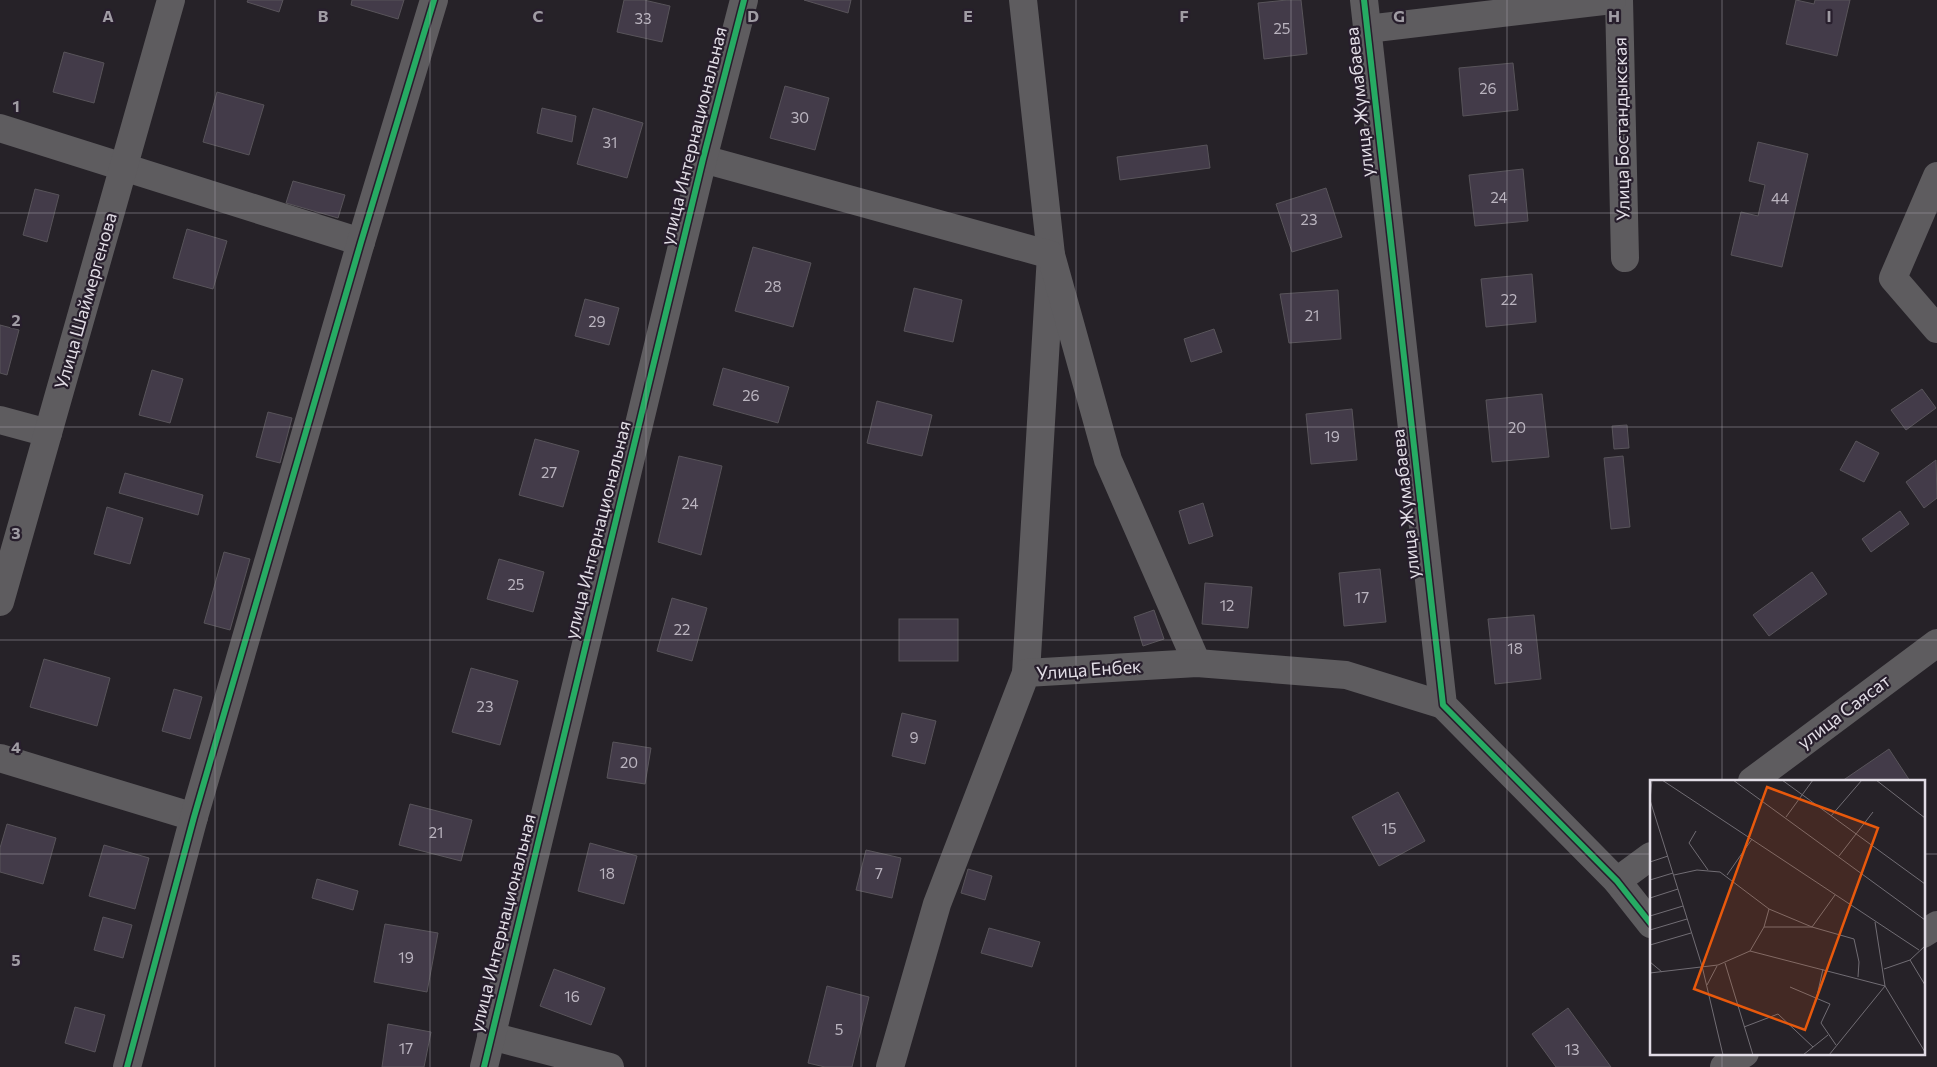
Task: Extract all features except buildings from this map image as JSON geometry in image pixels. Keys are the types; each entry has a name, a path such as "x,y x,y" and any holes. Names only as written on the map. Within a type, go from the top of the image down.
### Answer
{"street":[{"name":"Улица Шаймергенова","path":"0,602 171,0"},
{"path":"128,1067 194,817 434,0"},
{"name":"улица Интернациональная","path":"484,1067 703,159 744,0"},
{"path":"1023,0 1051,256 1108,460 1197,663"},
{"name":"улица Жумабаева","path":"1364,0 1443,705"},
{"path":"1367,29 1612,0"},
{"name":"Улица Бостандыкская","path":"1619,0 1625,258"},
{"path":"0,128 362,242"},
{"path":"703,159 1051,256"},
{"path":"1937,176 1893,278 1937,330"},
{"path":"1026,674 1051,256"},
{"path":"0,420 48,433"},
{"name":"улица Саясат","path":"1753,780 1937,643"},
{"name":"Улица Енбек","path":"890,1067 937,904 1026,674 1197,663 1346,676 1443,705"},
{"path":"1443,705 1617,881 1650,923"},
{"path":"0,758 194,817"},
{"path":"1617,881 1650,857"},
{"path":"1924,933 1937,925"},
{"path":"491,1036 610,1067"},
{"path":"1715,1054 1722,1067 1743,1054"}],"cycle path":[{"path":"127,1067 194,817 361,242 434,0"},
{"path":"484,1067 703,159 744,0"},
{"path":"1364,0 1443,705 1617,881 1650,923"}]}
